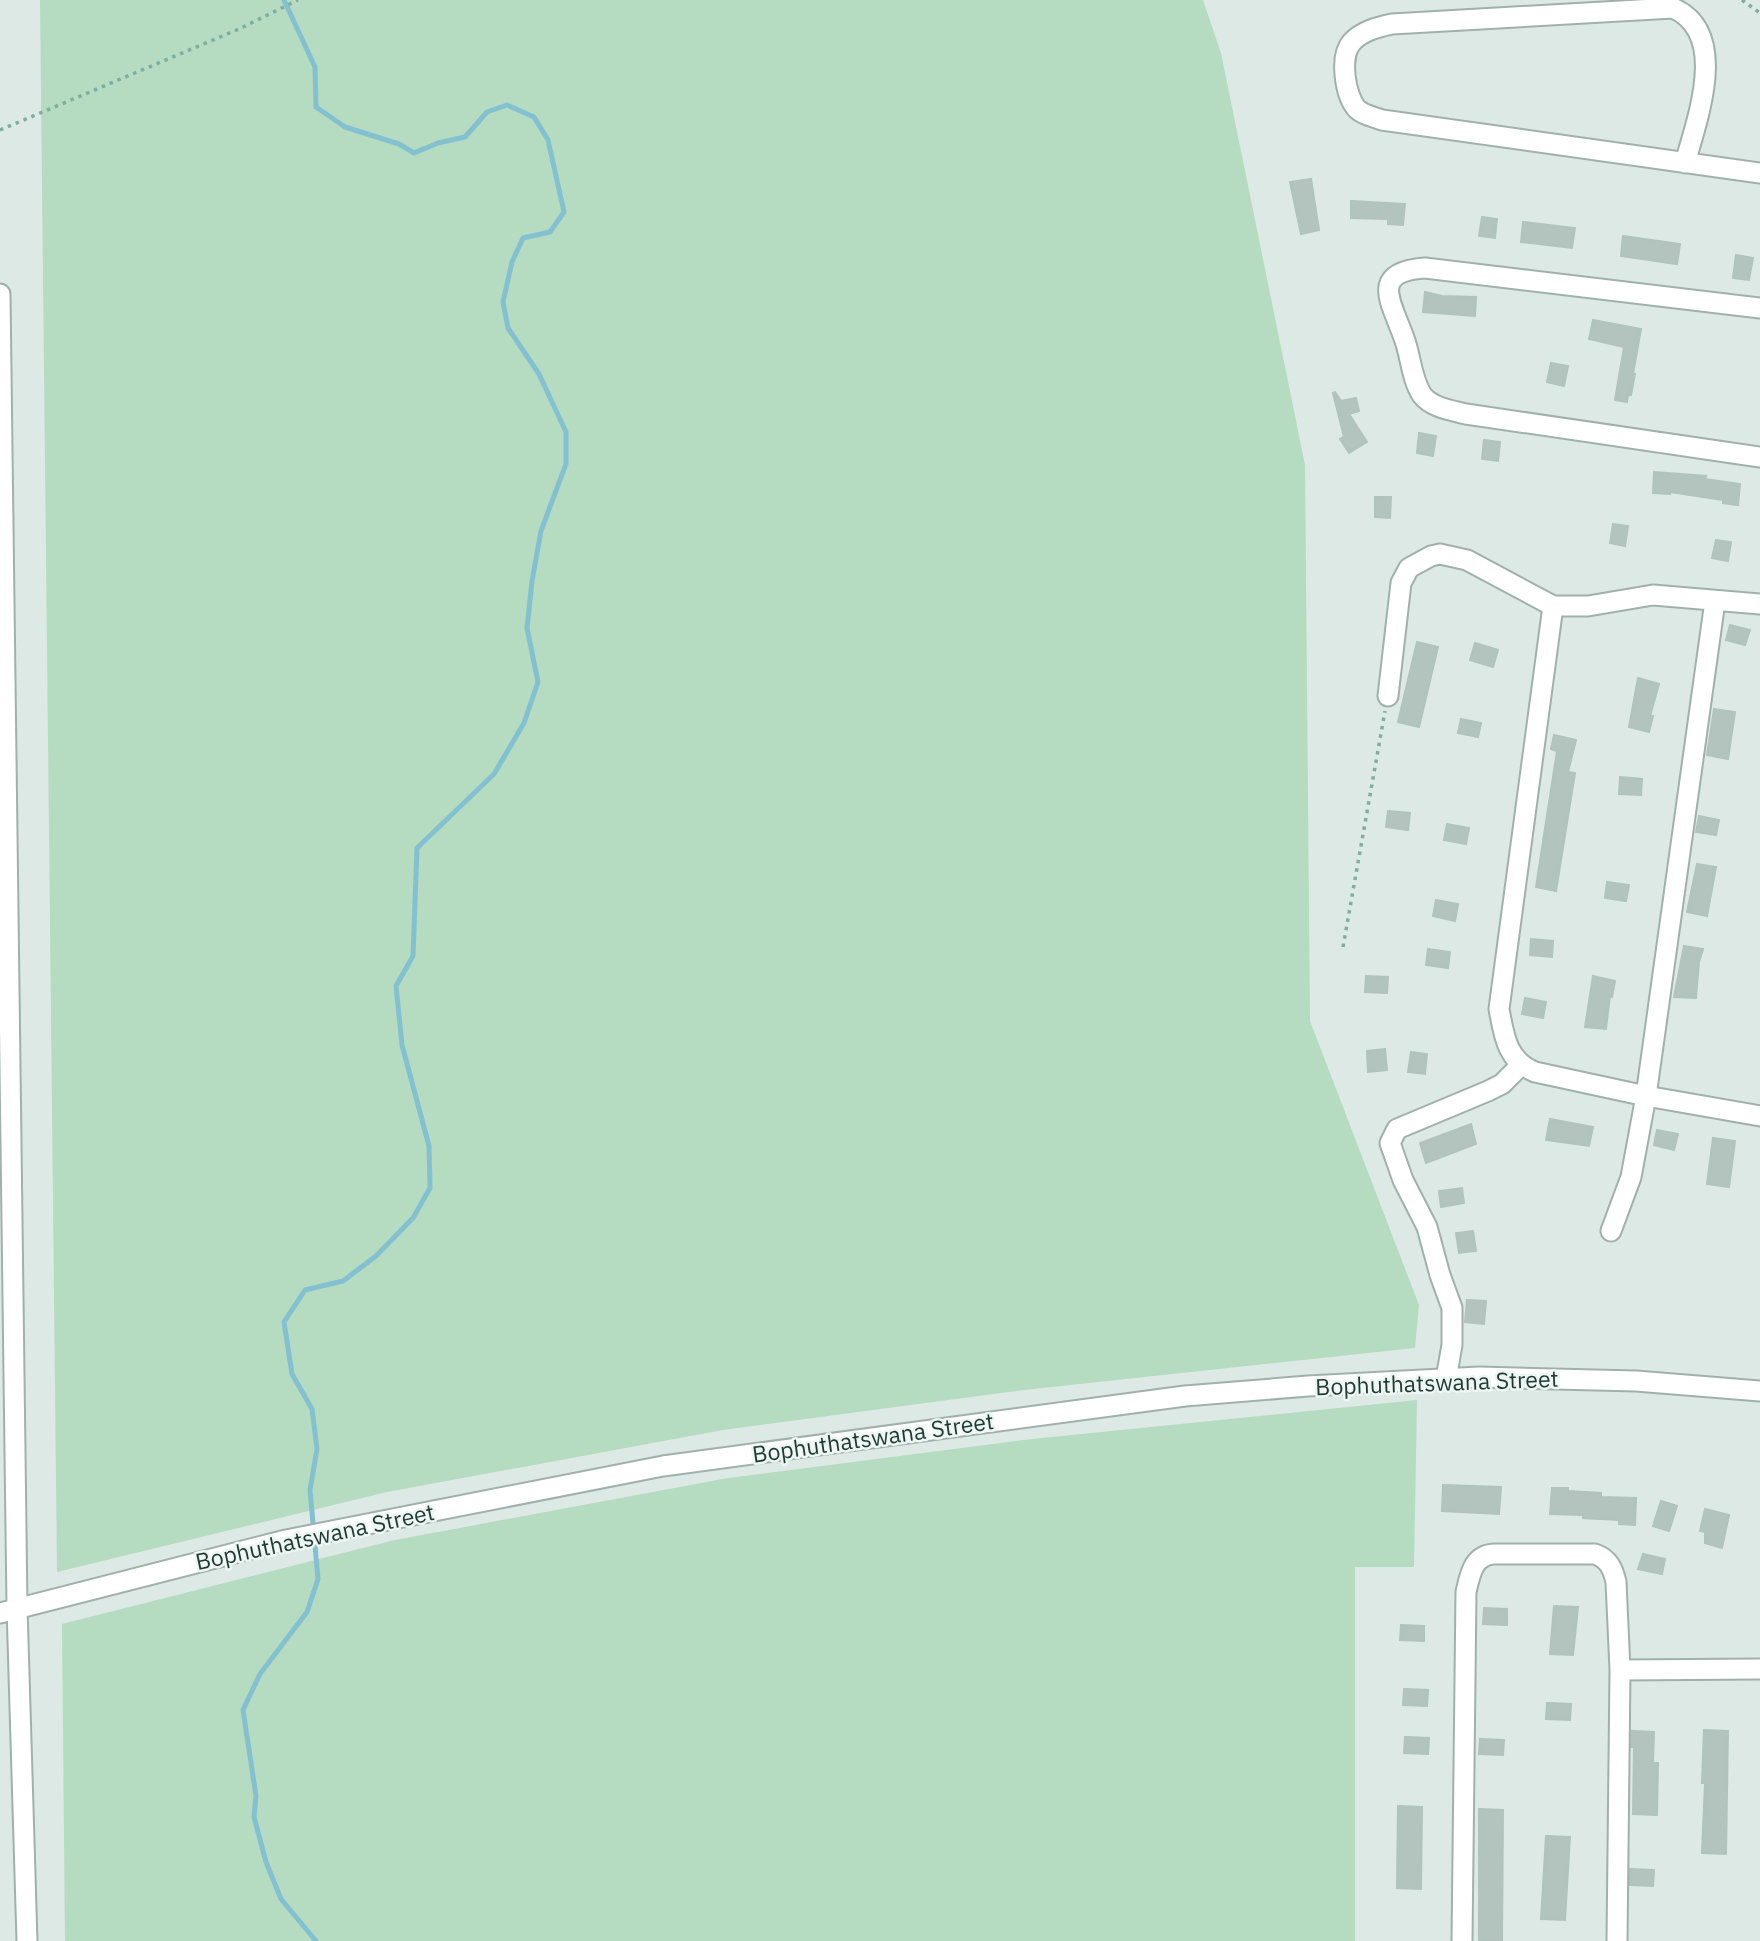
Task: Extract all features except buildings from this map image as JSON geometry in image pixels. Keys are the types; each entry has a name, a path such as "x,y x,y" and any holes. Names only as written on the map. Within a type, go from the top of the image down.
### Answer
{"street":[{"path":"1685,163 1703,100 1706,64 1704,45 1693,23 1686,14 1673,8 1392,24 1369,30 1351,43 1345,56 1348,98 1360,112 1382,120 1685,163 1760,173"},
{"path":"1760,308 1425,268 1405,270 1394,277 1389,299 1404,338 1413,376 1423,397 1437,407 1466,414 1760,457"},
{"path":"0,294 9,1610 27,1941"},
{"path":"1388,696 1401,583 1409,568 1431,556 1440,554 1466,560 1553,606 1588,606 1654,595 1760,604"},
{"path":"1611,1231 1631,1177 1646,1096 1715,601"},
{"path":"1553,606 1499,1009 1505,1040 1520,1066 1562,1080 1760,1116"},
{"path":"1446,1379 1452,1345 1452,1308 1427,1227 1403,1180 1390,1143 1396,1129 1502,1084 1520,1066"},
{"name":"Bophuthatswana Street","path":"9,1610 286,1540 663,1466 1185,1396 1479,1377 1636,1381 1760,1391"},
{"path":"1462,1941 1466,1592 1477,1560 1486,1554 1595,1554 1605,1559 1616,1582 1620,1670 1617,1941"},
{"path":"1620,1670 1760,1669"}],"path":[{"path":"0,130 239,29 298,0"},
{"path":"1742,0 1760,13"},
{"path":"1343,947 1388,696"}],"green space":[{"path":"40,0 1203,0 1221,53 1305,465 1310,1021 1419,1305 1415,1348 1024,1390 723,1430 387,1492 57,1572"},
{"path":"1417,1400 1414,1567 1355,1567 1355,1941 65,1941 62,1624 395,1540 728,1478 1032,1439"}],"waterway":[{"path":"284,0 315,67 316,107 345,127 399,144 414,153 438,143 465,137 487,112 507,105 534,117 548,140 564,212 550,232 523,238 512,262 503,302 508,328 539,374 566,432 566,464 541,531 532,581 527,628 538,682 524,723 494,774 417,848 413,956 396,986 402,1045 429,1146 430,1188 413,1218 376,1256 343,1281 305,1290 284,1322 292,1374 312,1409 317,1449 310,1490 318,1579 307,1612 260,1674 243,1710 256,1796 254,1817 266,1862 281,1899 316,1941"}]}
